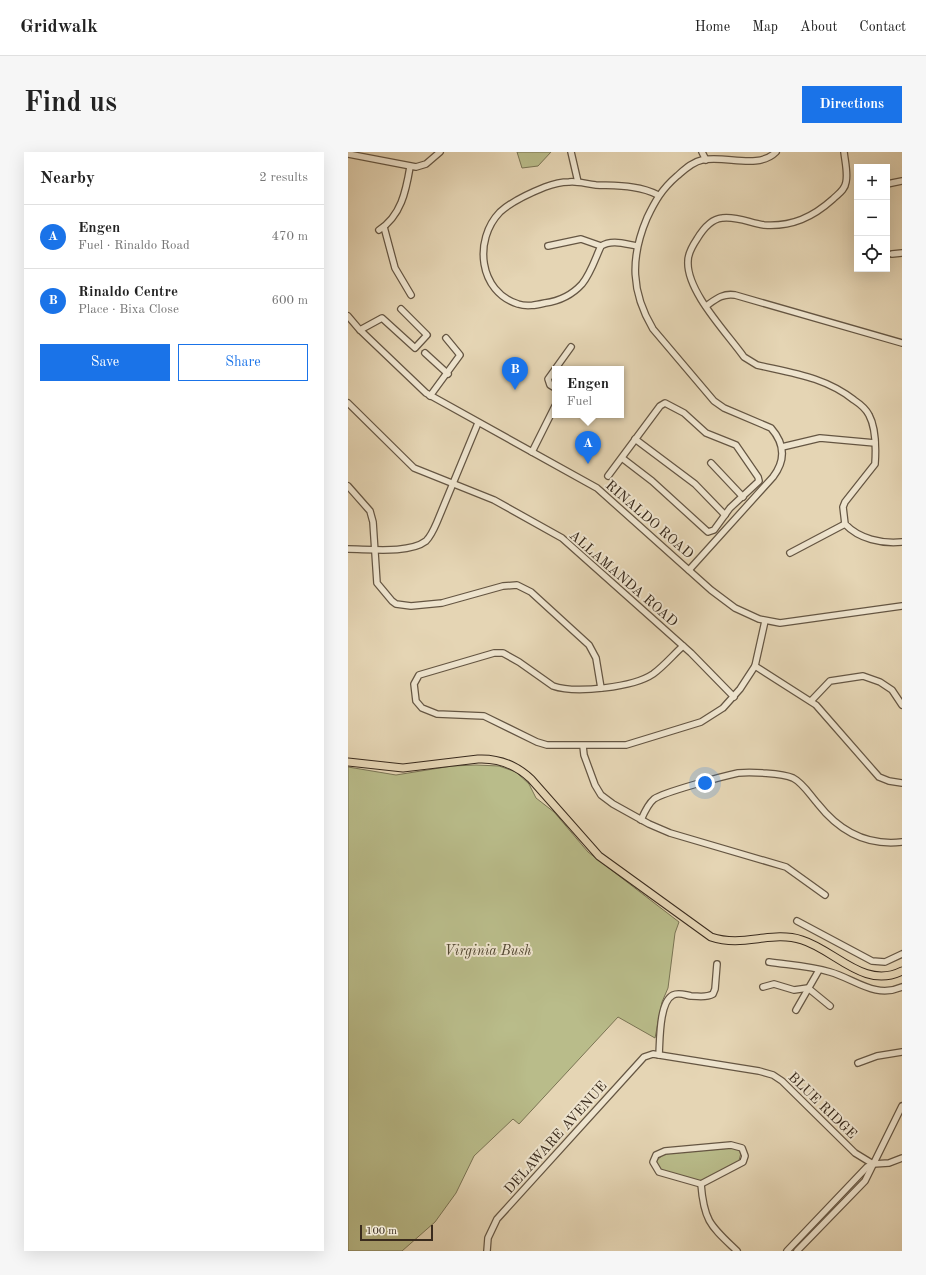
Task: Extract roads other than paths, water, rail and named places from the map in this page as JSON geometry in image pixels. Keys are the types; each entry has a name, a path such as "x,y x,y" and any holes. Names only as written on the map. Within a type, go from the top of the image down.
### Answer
{"main road":[{"path":"348,762 393,768 478,759 493,759 508,763 526,774 607,863 711,937 738,942 774,937 790,937 803,940 855,969 871,975 887,976 902,971"}],"street":[{"path":"348,154 410,167 420,167 440,152"},
{"path":"571,152 578,182"},
{"path":"702,152 706,160"},
{"path":"689,570 779,469 782,461 782,448 776,434 771,428 724,408 714,401 653,329 646,318 636,284 635,272 637,246 640,234 658,195 666,185 691,165 706,160 730,158 756,162 767,159 776,152"},
{"path":"844,152 846,177 845,186 824,207 806,218 788,224 773,225 730,217 718,219 707,226 691,250 688,259 690,278 706,306 744,356 751,362 757,365 803,374 828,383 845,393 865,408 872,423 875,443 875,464 845,502 843,508 845,524 859,535 884,542 902,542"},
{"path":"410,167 404,198 393,218 381,229 395,268 411,295"},
{"path":"890,183 902,181"},
{"path":"601,246 589,274 570,294 547,303 527,306 513,302 497,291 486,275 483,261 485,240 488,230 500,213 515,202 544,188 558,183 578,182 639,188 658,195"},
{"path":"548,246 581,239 601,246 615,242 637,246"},
{"path":"892,254 902,253"},
{"path":"706,306 720,296 735,295 902,343"},
{"path":"360,330 382,318 414,348 416,348 427,335 401,309"},
{"name":"RINALDO ROAD","path":"348,316 360,330 430,396 597,488 728,604 765,621 788,622 902,606"},
{"path":"430,396 448,374 460,355 446,338"},
{"path":"557,366 571,347"},
{"path":"425,354 448,374"},
{"path":"552,373 548,379 552,386"},
{"name":"ALLAMANDA ROAD","path":"348,403 414,468 494,500 562,538 682,646 734,697"},
{"path":"608,476 662,404 667,404 678,408 703,431 731,442 738,448 758,480 743,497 732,506 714,530 709,533 705,531 652,481 622,458"},
{"path":"532,452 552,412"},
{"path":"348,549 410,548 425,541 432,533 478,423"},
{"path":"782,448 820,438 875,443"},
{"path":"635,439 694,484 725,515"},
{"path":"711,463 743,497"},
{"path":"348,486 370,511 373,522 377,583 396,604 411,606 442,603 511,584 517,585 531,592 593,650 601,688"},
{"path":"732,506 740,514"},
{"path":"790,553 845,524"},
{"path":"682,646 657,670 645,679 601,688 567,689 553,686 510,656 494,652 419,675 415,682 414,697 416,702 422,708 427,710 446,715 484,716 542,744 583,746 626,745 692,725 715,714 734,697 755,666 765,621"},
{"path":"755,666 812,701 874,772 889,781 902,783"},
{"path":"812,701 830,681 862,676 880,682 892,690 902,705"},
{"path":"583,746 584,755 595,785 601,795 613,804 641,820 670,833 786,867 825,895"},
{"path":"641,820 653,800 690,787 738,773 783,775 791,777 802,784 827,815 852,834 874,843 902,842"},
{"path":"797,921 872,961 885,962 902,954"},
{"path":"769,962 831,972 875,990 888,991 902,987"},
{"path":"659,1055 663,1011 667,1000 678,993 705,997 713,994 715,989 717,964"},
{"path":"796,1010 819,970"},
{"path":"763,987 774,984 794,990 808,988 830,1006"},
{"path":"858,1063 877,1056 902,1052"},
{"name":"DELAWARE AVENUE","path":"487,1251 491,1229 505,1210 644,1057 653,1054 659,1055"},
{"name":"BLUE RIDGE","path":"659,1055 759,1070 773,1075 782,1081 855,1153 873,1164"},
{"path":"797,1251 861,1186 870,1174 873,1164 902,1106"},
{"path":"731,1145 742,1148 745,1156 743,1162 701,1184 660,1172 654,1166 653,1159 660,1153 665,1152 731,1145"},
{"path":"787,1251 856,1181 862,1173 873,1164 889,1163 902,1158"},
{"path":"856,1181 861,1186"},
{"path":"701,1184 702,1204 708,1222 737,1251"}],"place":[{"name":"Rinaldo Centre","path":"515,390"},
{"name":"Engen","path":"588,464"}],"park label":[{"name":"Virginia Bush","path":"488,950"}]}
